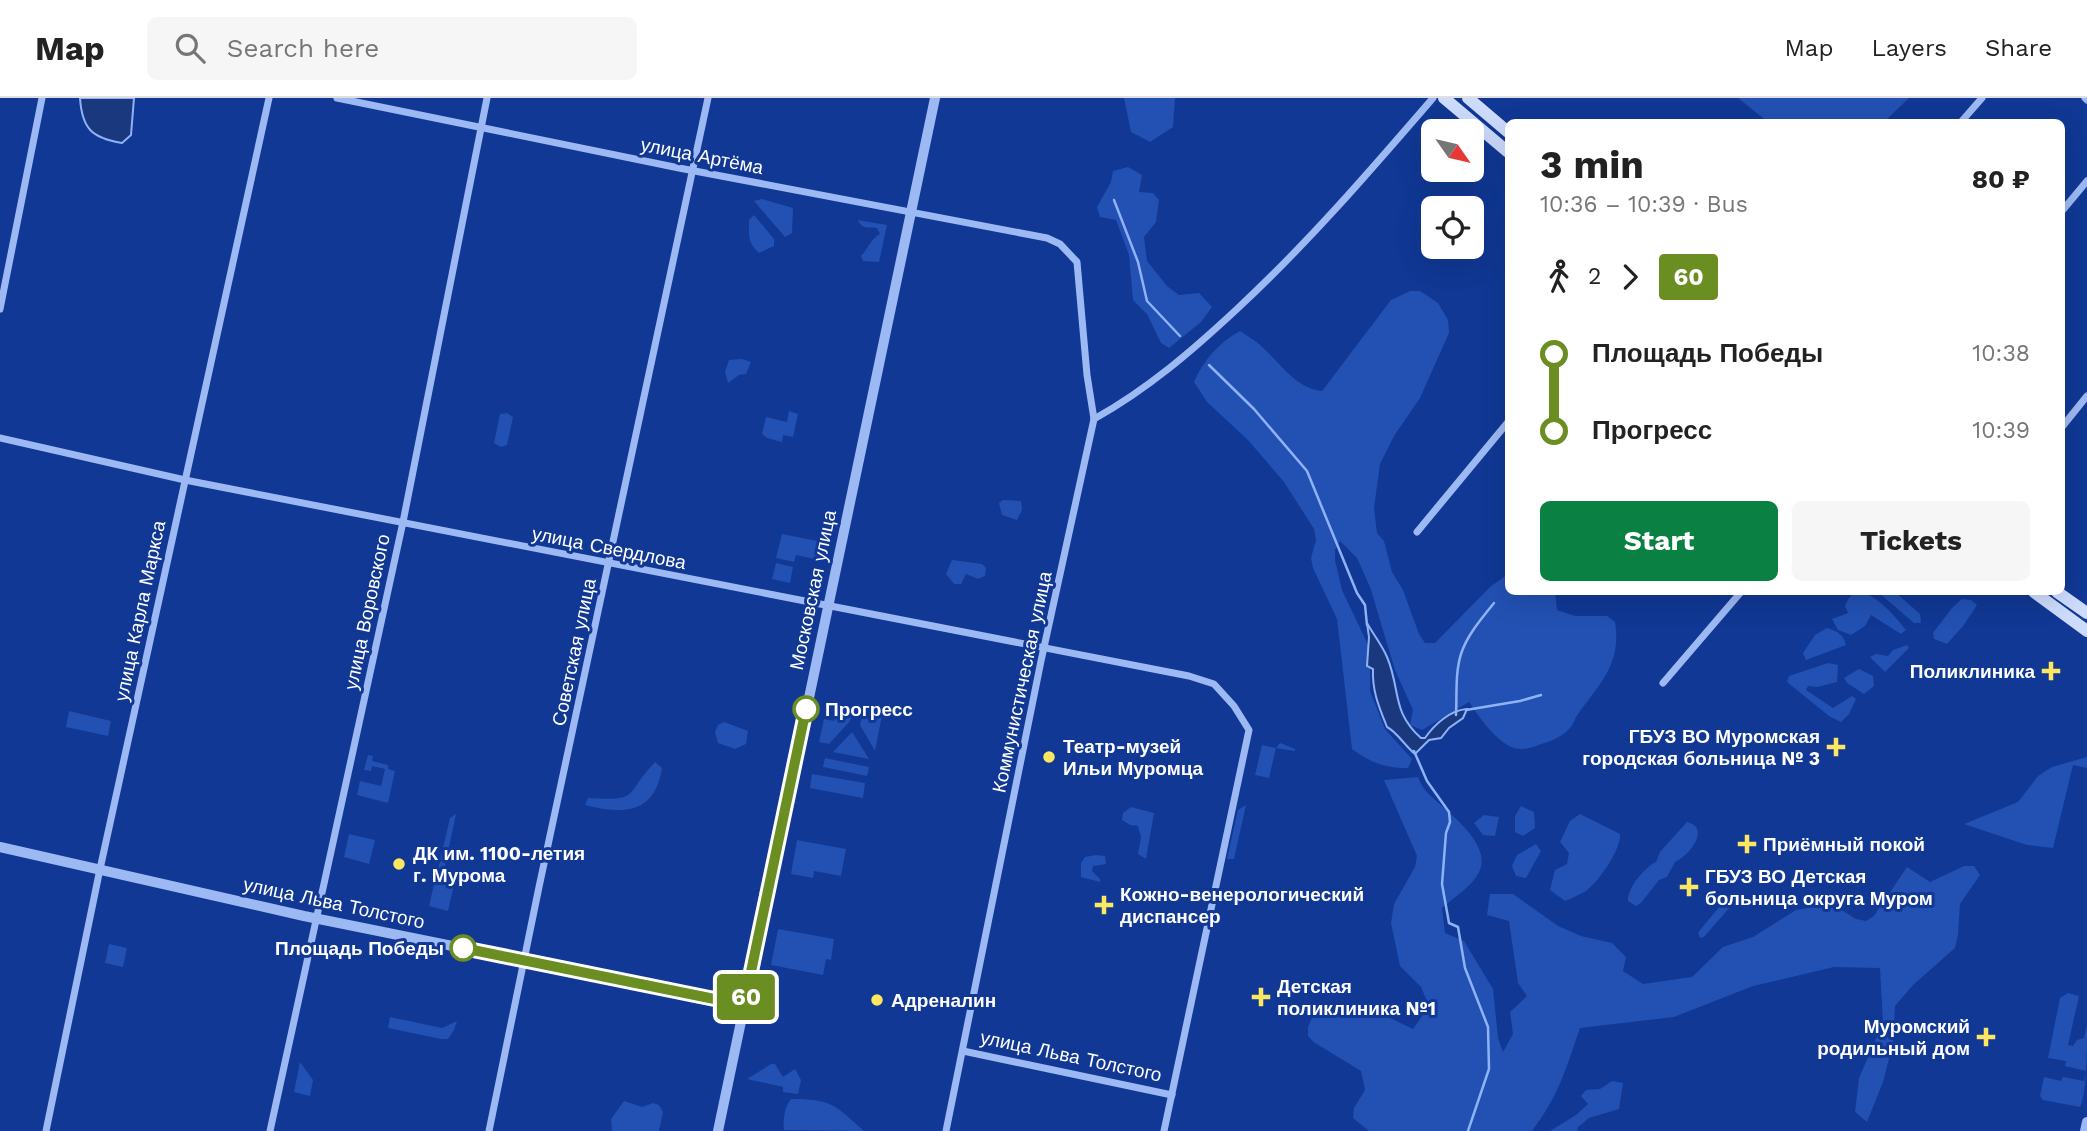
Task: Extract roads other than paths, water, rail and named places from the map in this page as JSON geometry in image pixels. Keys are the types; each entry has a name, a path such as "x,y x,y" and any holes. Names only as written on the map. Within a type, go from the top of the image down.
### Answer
{"main road":[{"path":"1444,98 1505,149"},
{"path":"1468,98 1505,129"},
{"path":"2038,595 2087,631"},
{"path":"2062,595 2086,610"}],"street":[{"path":"0,309 42,98"},
{"name":"улица Карла Маркса","path":"46,1131 100,869 269,98"},
{"name":"улица Артёма","path":"337,98 1047,238 1060,244"},
{"name":"улица Воровского","path":"270,1131 402,522 487,98"},
{"name":"Советская улица","path":"489,1131 708,98"},
{"name":"Московская улица","path":"718,1131 935,98"},
{"path":"1094,419 1125,402 1163,373 1276,273 1366,176 1433,98"},
{"path":"1964,119 1982,98"},
{"path":"2065,207 2087,181"},
{"name":"Коммунистическая улица","path":"946,1131 1044,649 1094,419 1087,375 1077,262 1060,244"},
{"path":"2065,423 2087,396"},
{"path":"1417,532 1505,426"},
{"name":"улица Свердлова","path":"0,438 185,480 1189,676 1214,684 1234,705 1249,730 1172,1096"},
{"path":"1663,683 1738,595"},
{"name":"улица Льва Толстого","path":"0,847 316,919 744,1005"},
{"name":"улица Льва Толстого","path":"963,1051 1172,1096"},
{"path":"1164,1131 1172,1096"},
{"path":"2085,1131 2087,1122"}],"waterway":[{"path":"1114,200 1138,262 1147,301 1180,336"},
{"path":"1209,365 1254,409 1307,471 1357,593 1365,605 1367,625"},
{"path":"1456,715 1457,676 1461,654 1471,633 1494,603"},
{"path":"1466,710 1541,695"},
{"path":"1414,751 1427,781 1449,812 1442,884 1449,923 1458,927 1465,968 1488,1027 1489,1069 1468,1131"}],"place":[{"name":"Поликлиника","path":"2051,671"},
{"name":"Прогресс","path":"806,709"},
{"name":"ГБУЗ ВО Муромская городская больница № 3","path":"1836,747"},
{"name":"Театр-музей Ильи Муромца","path":"1049,757"},
{"name":"Приёмный покой","path":"1747,844"},
{"name":"ДК им. 1100-летия г. Мурома","path":"399,864"},
{"name":"ГБУЗ ВО Детская больница округа Муром","path":"1689,887"},
{"name":"Кожно-венерологический диспансер","path":"1104,905"},
{"name":"Площадь Победы","path":"463,948"},
{"name":"Детская поликлиника №1","path":"1261,997"},
{"name":"Адреналин","path":"877,1000"},
{"name":"Муромский родильный дом","path":"1986,1037"}]}
